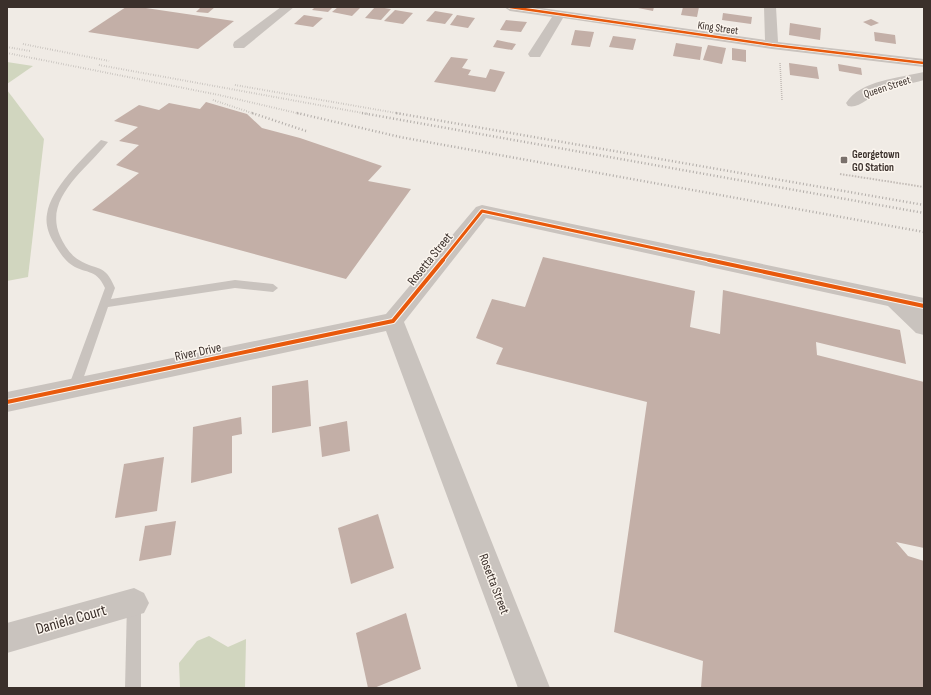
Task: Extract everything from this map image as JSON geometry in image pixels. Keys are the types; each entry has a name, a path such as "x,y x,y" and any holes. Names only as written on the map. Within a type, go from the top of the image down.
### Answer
{"street":[{"path":"239,45 288,7"},
{"name":"King Street","path":"516,7 772,44 924,63"},
{"path":"770,7 772,44"},
{"path":"535,54 560,14"},
{"name":"Queen Street","path":"853,103 856,98 872,90 924,76"},
{"name":"Rosetta Street","path":"534,688 393,321 482,211 894,299"},
{"path":"894,299 924,306"},
{"path":"894,299 924,327"},
{"name":"River Drive","path":"7,402 393,321"},
{"name":"Daniela Court","path":"7,638 134,603"}],"lane":[{"path":"74,388 110,288 106,276 96,269 83,266 73,261 62,248 54,233 51,214 60,194 86,160 104,142"},
{"path":"104,304 235,284 273,288"},
{"path":"133,688 134,603"}],"path":[{"path":"772,44 780,51 782,100"},
{"path":"840,174 924,187"}],"green space":[{"path":"7,62 33,66 7,84"},
{"path":"7,90 44,139 28,277 7,281"},
{"path":"209,636 228,647 246,639 245,688 180,688 179,663 197,641"}],"building":[{"path":"126,7 139,7 234,21 198,49 88,32"},
{"path":"201,7 215,7 208,13 196,12"},
{"path":"315,7 333,7 328,12 312,10"},
{"path":"338,7 361,7 352,16 332,12"},
{"path":"375,7 391,9 381,20 365,18"},
{"path":"633,7 654,7 653,11"},
{"path":"683,7 699,7 697,17 681,15"},
{"path":"395,10 413,13 403,24 384,21"},
{"path":"435,11 453,14 445,24 426,21"},
{"path":"723,13 752,17 751,24 722,20"},
{"path":"304,15 323,18 313,27 294,24"},
{"path":"457,15 475,18 468,28 450,25"},
{"path":"871,19 879,23 871,26 863,22"},
{"path":"506,20 527,22 521,32 500,30"},
{"path":"790,23 821,28 820,40 789,35"},
{"path":"575,30 594,32 590,47 571,45"},
{"path":"874,32 895,35 896,44 875,41"},
{"path":"613,36 636,39 633,50 609,47"},
{"path":"497,40 516,44 512,50 493,47"},
{"path":"676,43 702,47 700,60 673,56"},
{"path":"708,45 726,48 722,64 703,60"},
{"path":"732,48 746,50 746,62 732,60"},
{"path":"451,57 468,59 462,68 471,70 468,75 486,78 490,69 505,72 495,92 434,82"},
{"path":"789,63 817,67 819,79 790,75"},
{"path":"838,64 861,68 862,75 839,71"},
{"path":"206,102 247,114 262,128 300,138 382,166 368,181 411,189 346,279 92,210 139,173 116,165 139,145 119,141 138,127 114,121 139,105 159,110 169,103 200,109"},
{"path":"543,257 695,291 690,327 720,334 723,290 900,330 906,364 816,342 817,355 924,382 924,548 896,542 908,556 924,561 924,688 701,688 703,661 614,632 647,402 496,364 503,348 476,338 492,299 525,307"},
{"path":"308,380 311,426 272,433 272,386"},
{"path":"241,417 242,434 232,436 232,473 191,483 193,427"},
{"path":"347,421 350,451 322,457 319,427"},
{"path":"164,457 157,511 115,518 124,464"},
{"path":"378,514 394,568 351,584 338,528"},
{"path":"176,521 171,555 139,561 145,526"},
{"path":"406,613 421,669 374,688 368,688 356,633"}],"railway":[{"path":"23,44 109,61"},
{"path":"7,47 30,51"},
{"path":"7,53 219,95 301,114"},
{"path":"99,65 368,114"},
{"path":"235,85 402,114"},
{"path":"213,100 306,131"},
{"path":"297,113 400,137 924,232"},
{"path":"362,113 924,213"},
{"path":"396,113 924,205"}],"cycle path":[{"path":"510,7 772,45 924,63"},
{"path":"7,402 393,321 482,211 924,306"}],"place":[{"name":"Georgetown GO Station","path":"844,160"}]}
